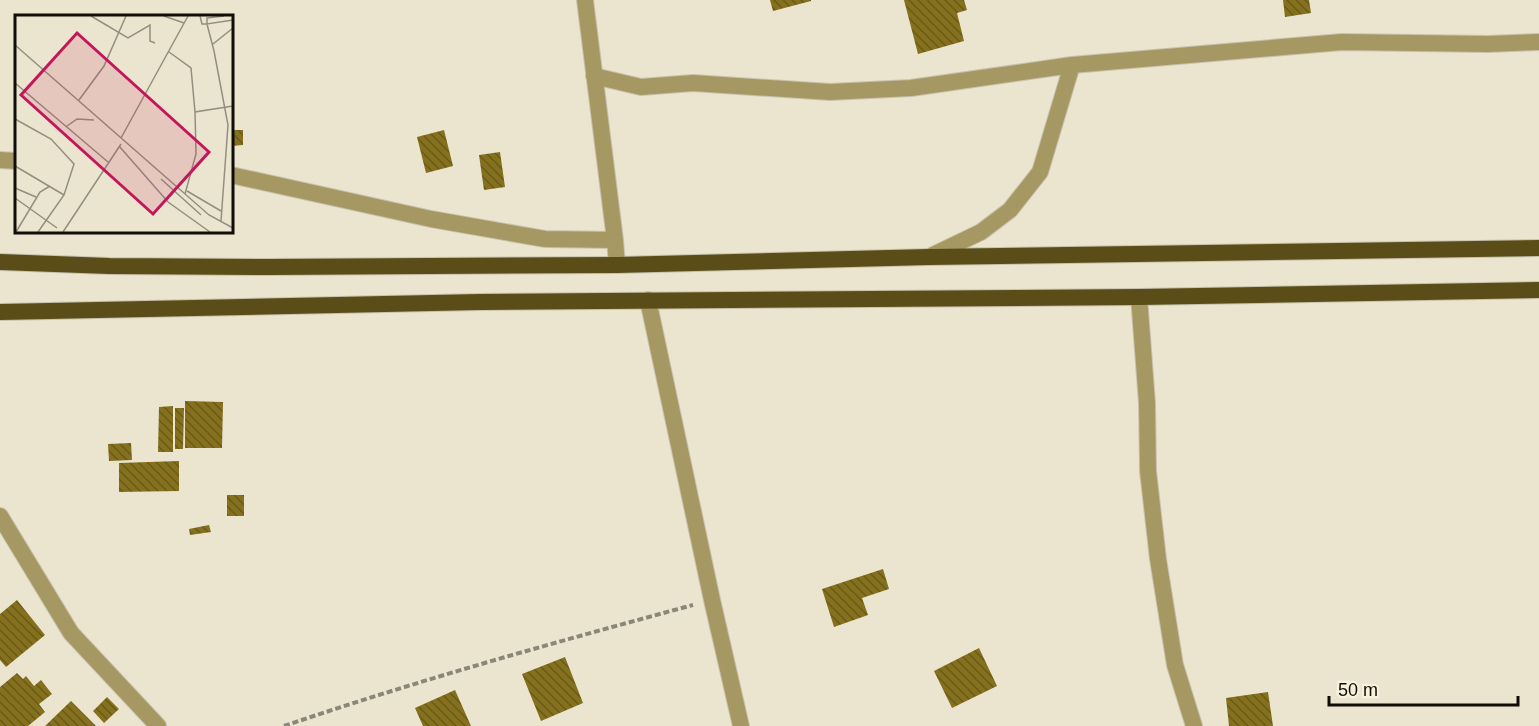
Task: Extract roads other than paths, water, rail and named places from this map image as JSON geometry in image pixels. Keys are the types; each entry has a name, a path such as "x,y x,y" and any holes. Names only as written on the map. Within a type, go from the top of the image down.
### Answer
{"highway":[{"path":"0,262 109,266 268,267 617,265 929,257 1539,248"},
{"path":"0,312 648,300 1139,297 1539,290"}],"street":[{"path":"585,0 617,265"},
{"path":"594,76 641,87 693,83 830,92 911,88 1072,65 1341,42 1488,44 1539,42"},
{"path":"929,257 981,232 1010,210 1040,172 1072,65"},
{"path":"0,160 15,161"},
{"path":"232,175 431,219 545,239 615,240"},
{"path":"1139,297 1147,403 1148,471 1158,559 1175,665 1194,726"},
{"path":"648,300 741,726"},
{"path":"0,516 71,633 158,726"}]}
